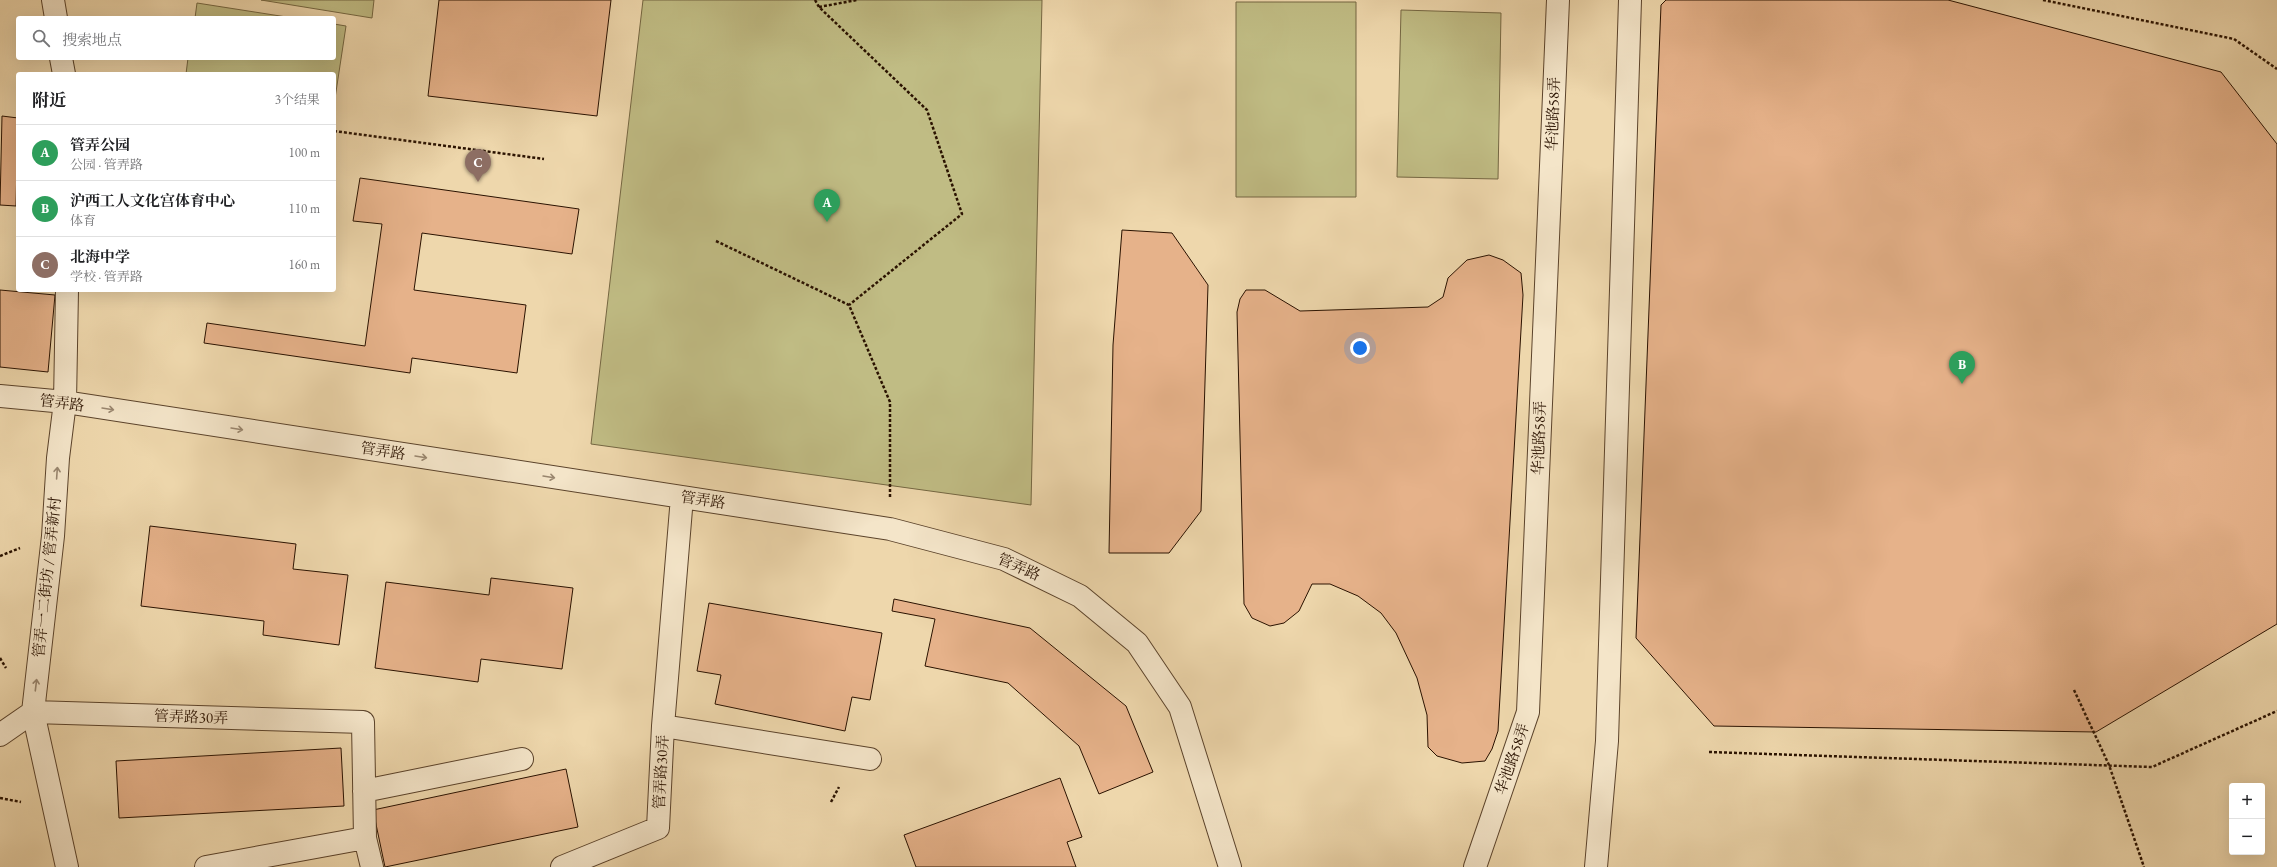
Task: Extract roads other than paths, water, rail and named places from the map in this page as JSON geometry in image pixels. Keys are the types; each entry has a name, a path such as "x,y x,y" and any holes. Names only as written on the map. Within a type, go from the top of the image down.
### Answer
{"street":[{"path":"53,0 56,16"},
{"name":"华池路58弄","path":"1475,867 1528,712 1558,0"},
{"path":"1596,867 1607,741 1630,0"},
{"path":"61,60 64,72"},
{"name":"管弄一二街坊 / 管弄新村","path":"33,712 53,536 58,458 65,402 67,292"},
{"name":"管弄路","path":"0,396 65,402 890,529 1004,558 1080,596 1138,643 1180,707 1230,867"},
{"path":"663,726 682,497"},
{"path":"0,735 33,712 67,867"},
{"name":"管弄路30弄","path":"33,712 363,722 365,838 372,867"},
{"name":"管弄路30弄","path":"562,867 658,828 663,726 870,759"},
{"path":"364,792 522,759"},
{"path":"206,867 365,838"}],"place":[{"name":"北海中学","path":"478,182"},
{"name":"管弄公园","path":"827,222"},
{"name":"沪西工人文化宫体育中心","path":"1962,384"}]}
